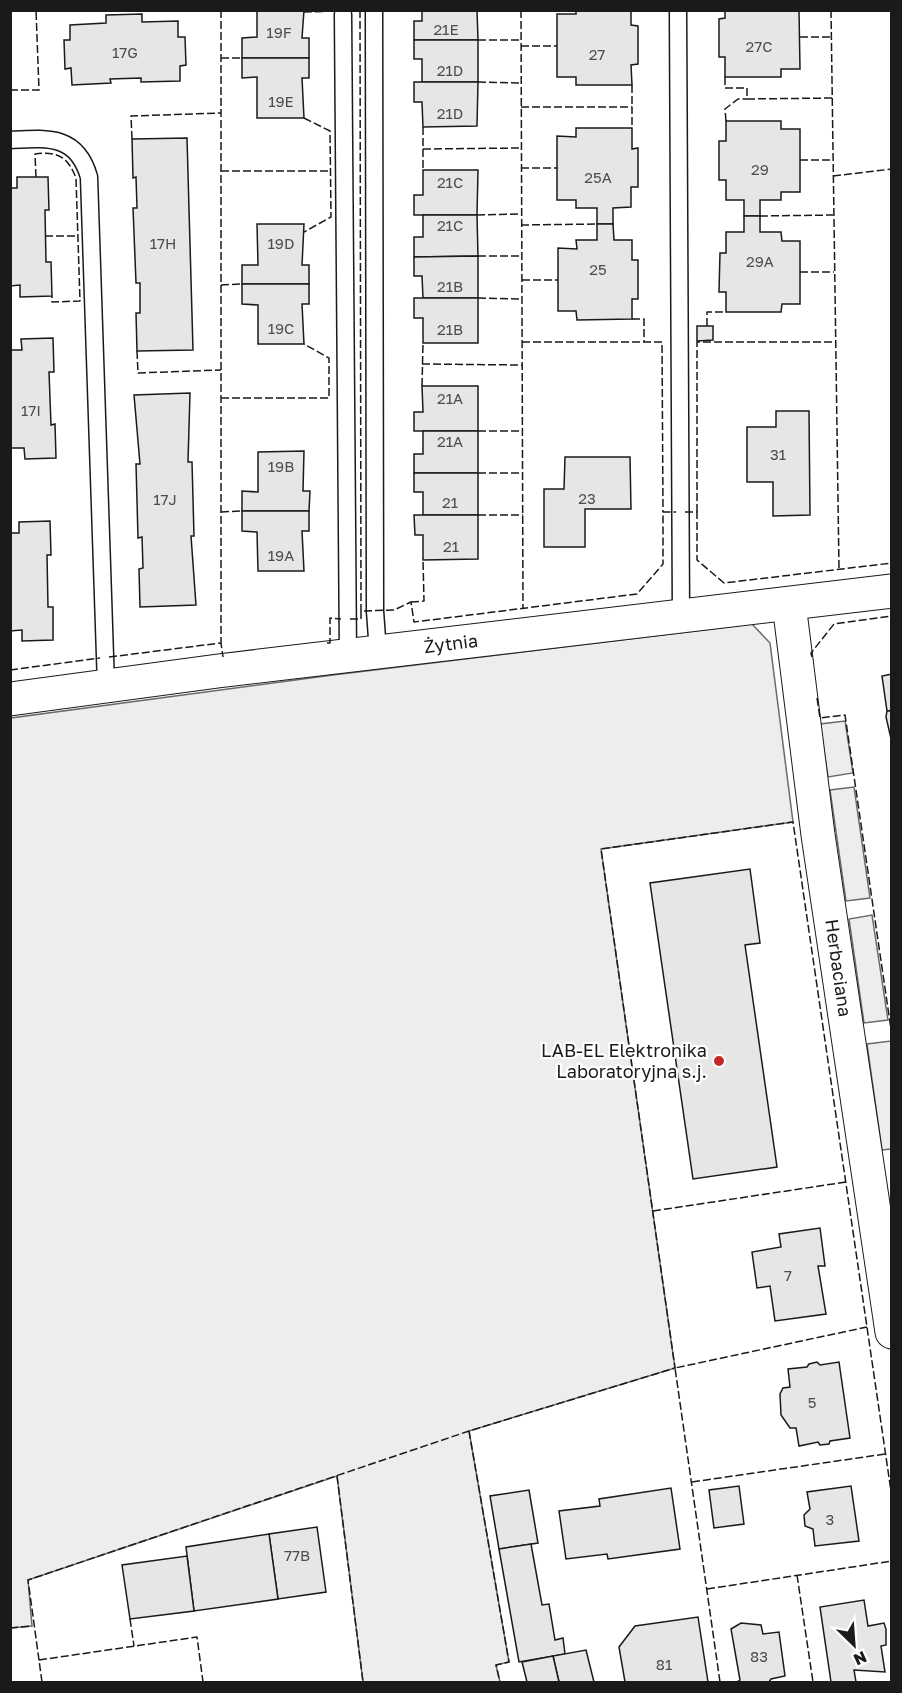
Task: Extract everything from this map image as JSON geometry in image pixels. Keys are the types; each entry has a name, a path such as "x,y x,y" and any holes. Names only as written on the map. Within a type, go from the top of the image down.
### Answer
{"street":[{"name":"Żytnia","path":"10,699 891,591"},
{"name":"Herbaciana","path":"789,603 818,835 891,1332"}],"lane":[{"path":"363,654 375,610 374,10"},
{"path":"678,10 681,616"},
{"path":"343,14 363,654"},
{"path":"10,140 38,138 72,147 84,160 89,177 106,686"}],"shaded area":[{"path":"752,624 770,643 793,822 601,849 675,1368 469,1431 509,1662 496,1665 500,1682 363,1682 337,1476 28,1580 32,1626 11,1628 11,718 333,675"},
{"path":"845,721 853,773 828,777 820,724"},
{"path":"854,787 870,898 846,901 830,790"},
{"path":"872,915 888,1020 864,1023 849,919"},
{"path":"891,1041 891,1149 882,1150 867,1044"}],"building":[{"path":"257,10 304,10 302,38 309,38 309,58 242,58 242,38 257,37"},
{"path":"422,10 477,10 478,40 414,40 414,21 422,21"},
{"path":"576,10 631,10 631,25 638,26 638,64 631,65 632,85 576,85 576,77 557,77 557,14 576,14"},
{"path":"725,10 799,10 800,69 781,69 781,77 725,77 725,57 719,57 719,19 725,18"},
{"path":"142,14 142,22 178,21 178,37 185,37 186,65 180,66 180,81 141,82 141,78 110,79 111,83 72,85 71,68 65,69 64,40 70,40 70,25 106,23 106,15"},
{"path":"414,40 478,40 478,82 422,82 422,59 414,59"},
{"path":"242,58 309,58 309,78 302,78 304,118 257,118 257,77 242,78"},
{"path":"414,82 478,82 477,126 423,127 422,102 414,102"},
{"path":"726,121 781,121 781,129 800,129 800,192 781,192 781,200 760,200 760,216 744,216 744,200 726,200 726,180 719,180 719,141 726,141"},
{"path":"576,128 632,128 632,149 638,148 638,187 631,187 631,207 613,208 613,224 597,224 597,208 576,208 576,200 557,200 557,136 576,137"},
{"path":"187,138 193,350 137,351 136,313 140,313 140,283 136,283 133,208 137,208 136,177 133,178 132,139"},
{"path":"423,170 478,170 477,215 414,215 414,195 423,195"},
{"path":"17,177 48,177 49,210 45,210 46,262 51,262 52,296 20,297 20,285 10,286 10,188 17,188"},
{"path":"423,215 477,215 478,256 414,257 414,237 423,237"},
{"path":"744,216 760,216 760,232 781,232 782,241 800,241 800,304 782,304 781,312 726,312 726,292 719,292 720,253 726,253 726,232 744,232"},
{"path":"257,224 304,224 302,265 309,265 309,284 242,284 242,265 258,265"},
{"path":"597,224 613,224 614,240 632,240 632,260 638,260 638,299 632,299 632,319 577,320 576,311 558,311 558,248 577,249 576,240 597,240"},
{"path":"478,256 478,298 423,298 422,276 414,276 414,257"},
{"path":"242,284 309,284 309,304 302,304 304,344 258,344 258,305 242,304"},
{"path":"414,298 478,298 478,343 423,343 423,318 414,318"},
{"path":"697,326 713,326 713,340 697,341"},
{"path":"53,338 54,372 49,372 51,425 55,424 56,458 25,459 24,448 10,448 10,350 22,350 21,339"},
{"path":"422,386 478,386 478,431 414,431 414,412 423,412"},
{"path":"190,393 188,462 192,462 194,536 191,536 196,605 140,607 139,569 143,568 142,537 138,538 136,464 140,464 134,395"},
{"path":"776,411 809,411 810,515 773,516 773,482 747,482 747,427 776,427"},
{"path":"423,431 478,431 478,473 414,473 414,454 423,454"},
{"path":"304,451 303,491 310,491 309,511 242,511 242,491 258,492 258,452"},
{"path":"565,457 630,457 631,509 585,509 585,547 544,547 544,489 564,489"},
{"path":"414,473 478,473 478,515 423,515 423,492 414,492"},
{"path":"242,511 309,511 309,531 302,531 304,571 258,571 257,532 242,531"},
{"path":"414,515 478,515 478,559 423,560 423,535 415,535"},
{"path":"50,521 51,555 47,555 48,607 53,607 53,640 22,641 22,630 10,631 10,533 19,533 19,522"},
{"path":"892,674 892,711 887,711 882,676"},
{"path":"887,711 892,711 892,743 886,717"},
{"name":"LAB-EL Elektronika Laboratoryjna s.j.","path":"750,869 760,943 745,945 777,1167 693,1179 650,883"},
{"path":"820,1228 825,1266 818,1266 826,1314 775,1321 770,1286 757,1288 752,1252 781,1247 779,1234"},
{"path":"817,1362 820,1365 839,1362 850,1438 830,1441 829,1444 820,1445 818,1442 799,1446 796,1428 790,1428 781,1415 780,1394 783,1388 790,1387 788,1369 807,1367"},
{"path":"739,1486 744,1524 714,1528 709,1490"},
{"path":"851,1486 859,1541 815,1546 813,1529 805,1526 804,1515 810,1509 807,1492"},
{"path":"671,1488 680,1549 608,1559 607,1554 566,1559 559,1511 600,1506 599,1499"},
{"path":"529,1490 538,1543 499,1549 490,1496"},
{"path":"317,1527 326,1592 278,1599 269,1534"},
{"path":"269,1534 278,1599 194,1611 186,1547"},
{"path":"531,1544 542,1605 549,1604 555,1640 563,1638 565,1654 519,1662 499,1549"},
{"path":"187,1556 194,1611 130,1619 122,1565"},
{"path":"864,1600 868,1626 884,1623 886,1629 886,1645 881,1646 885,1672 854,1670 856,1682 831,1682 820,1607"},
{"path":"698,1617 708,1682 625,1682 619,1647 635,1626"},
{"path":"741,1623 761,1625 763,1634 779,1632 785,1676 771,1679 769,1682 737,1682 740,1680 731,1629"},
{"path":"586,1650 594,1682 559,1682 553,1656"},
{"path":"553,1656 559,1682 527,1682 522,1662"}],"fence":[{"path":"10,90 39,90 36,10"},
{"path":"221,10 221,643"},
{"path":"360,10 361,611"},
{"path":"521,10 523,608"},
{"path":"831,10 839,569"},
{"path":"304,12 339,11"},
{"path":"800,37 831,37"},
{"path":"478,40 521,40"},
{"path":"521,46 557,46"},
{"path":"221,58 242,58"},
{"path":"725,77 725,88 747,88 747,99 832,98"},
{"path":"478,82 521,83"},
{"path":"632,85 632,107"},
{"path":"726,121 725,109 738,99 747,99"},
{"path":"521,107 632,107 632,128"},
{"path":"132,139 131,116 221,113"},
{"path":"304,118 330,131 331,217 304,232"},
{"path":"423,127 423,170"},
{"path":"423,149 521,148"},
{"path":"36,177 35,154 43,153 56,155 66,160 76,178 80,301 52,302 52,296"},
{"path":"800,160 833,160"},
{"path":"521,168 557,168"},
{"path":"833,176 892,169"},
{"path":"221,171 330,171"},
{"path":"477,215 522,214"},
{"path":"760,216 833,215"},
{"path":"521,225 597,224"},
{"path":"45,236 78,236"},
{"path":"478,256 522,256"},
{"path":"800,272 834,272"},
{"path":"522,280 558,280"},
{"path":"221,285 242,284"},
{"path":"478,298 522,299"},
{"path":"707,326 707,312 726,312"},
{"path":"632,319 644,319 644,342"},
{"path":"522,342 662,342 663,512"},
{"path":"697,512 697,342 835,342"},
{"path":"422,386 423,343"},
{"path":"221,398 329,398 329,358 304,344"},
{"path":"137,351 138,373 221,370"},
{"path":"422,364 522,365"},
{"path":"478,431 522,431"},
{"path":"478,473 522,473"},
{"path":"221,512 242,511"},
{"path":"350,619 361,619 361,611 394,610 411,602 414,622 637,594 663,564 663,512 676,512"},
{"path":"685,512 697,512 697,560 724,583 892,563"},
{"path":"478,515 523,515"},
{"path":"411,602 424,601 423,560"},
{"path":"812,657 811,653 834,624 892,616"},
{"path":"327,643 330,643 330,618 341,619"},
{"path":"109,657 221,643 223,657"},
{"path":"10,670 100,658"},
{"path":"817,698 820,718 845,715 892,1036"},
{"path":"42,1682 28,1580 469,1431 675,1368 601,849 793,822 892,1498"},
{"path":"653,1211 846,1182"},
{"path":"720,1682 675,1368 867,1327"},
{"path":"469,1431 509,1662 496,1665 500,1682"},
{"path":"692,1482 885,1454"},
{"path":"337,1476 363,1682"},
{"path":"707,1589 892,1561"},
{"path":"797,1575 813,1682"},
{"path":"130,1619 134,1646"},
{"path":"10,1628 32,1626"},
{"path":"39,1660 197,1637 203,1682"}],"place":[{"name":"LAB-EL Elektronika Laboratoryjna s.j.","path":"719,1061"}]}
